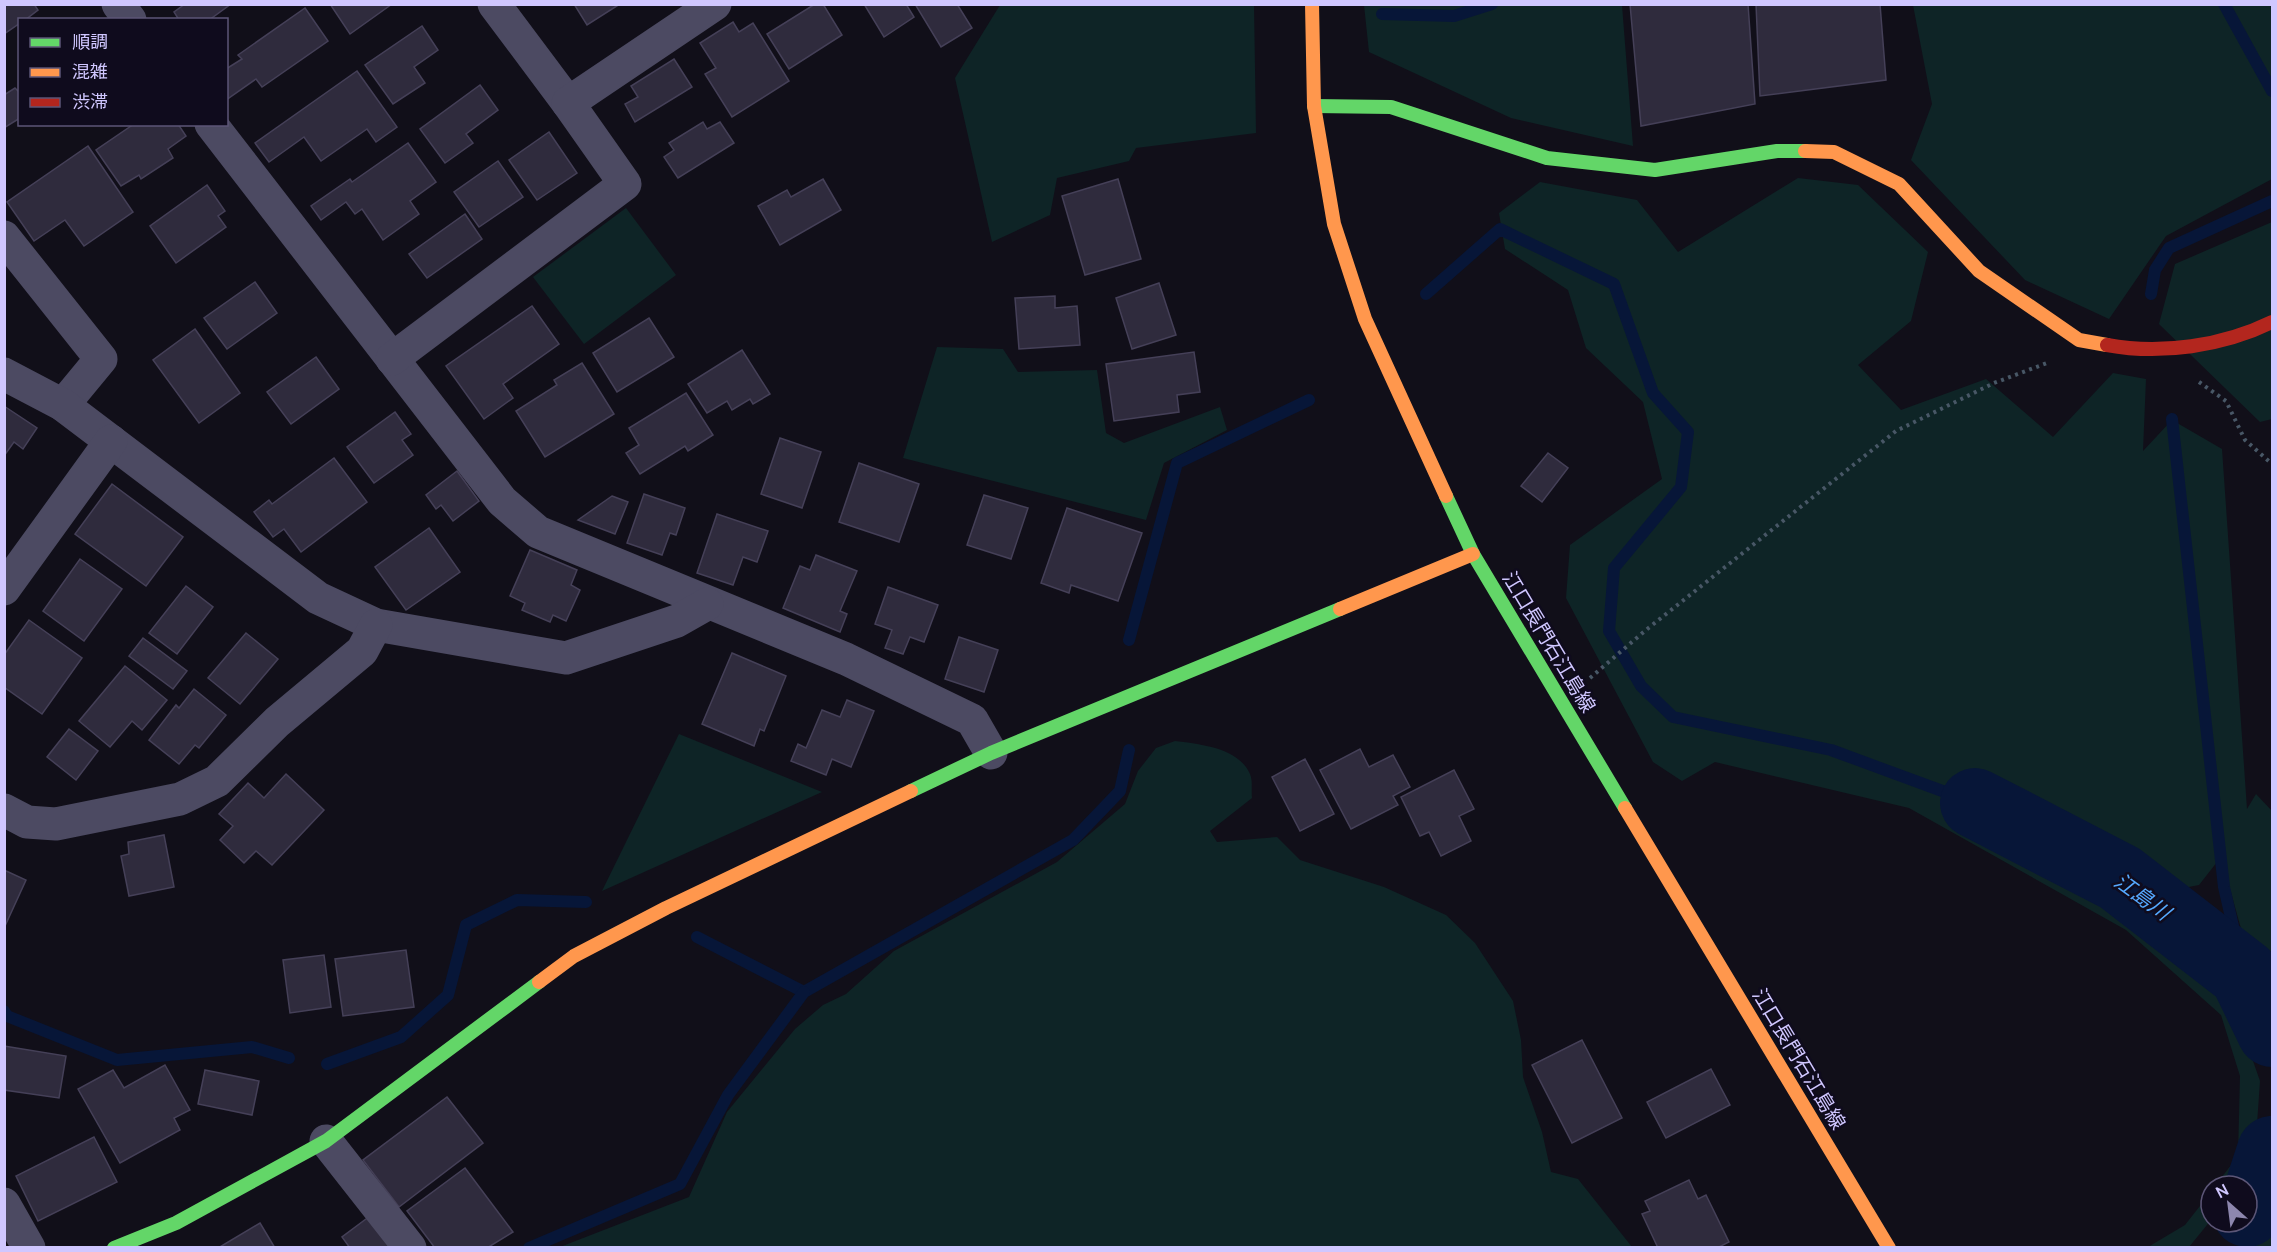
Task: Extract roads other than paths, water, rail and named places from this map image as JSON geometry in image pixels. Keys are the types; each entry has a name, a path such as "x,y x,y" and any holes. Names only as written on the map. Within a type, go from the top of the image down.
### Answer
{"street":[{"path":"118,4 128,18"},
{"path":"392,359 625,184 494,4"},
{"path":"568,103 715,4"},
{"name":"江口長門石江島線","path":"1312,4 1314,106 1334,224 1365,319 1473,554 1889,1248"},
{"path":"1314,106 1391,107 1547,158 1655,170 1777,151 1834,152 1899,184 1979,271 2079,340 2135,350 2185,347 2252,332 2272,322"},
{"path":"213,126 502,501 538,532 707,604 846,659 972,720 991,753"},
{"path":"4,237 101,359 63,405"},
{"path":"4,374 63,405 318,598 376,624 566,658 677,621 707,604"},
{"path":"4,589 111,441"},
{"path":"114,1248 176,1223 326,1142 574,956 666,908 991,753 1473,554"},
{"path":"4,810 27,822 57,824 180,799 217,781 277,722 362,651 376,624"},
{"path":"326,1142 410,1248"},
{"path":"4,1204 29,1248"}],"waterway":[{"path":"1382,14 1454,16 1492,4"},
{"path":"2224,4 2272,91"},
{"path":"2151,294 2155,270 2169,248 2272,201"},
{"path":"1426,294 1500,229 1614,284 1653,393 1688,432 1681,487 1614,568 1609,631 1641,686 1673,717 1831,750 1975,803"},
{"path":"1129,640 1177,463 1309,400"},
{"path":"2172,419 2224,887 2244,974"},
{"path":"697,937 804,992 1073,840 1120,791 1129,750"},
{"name":"江島川","path":"1975,803 2120,878 2244,974 2272,1032"},
{"path":"327,1064 401,1037 448,995 466,925 517,900 586,902"},
{"path":"529,1248 680,1184 728,1095 804,992"},
{"path":"4,1011 7,1016 117,1060 252,1047 289,1058"},
{"name":"江島川","path":"2259,1191 2272,1151"}]}
